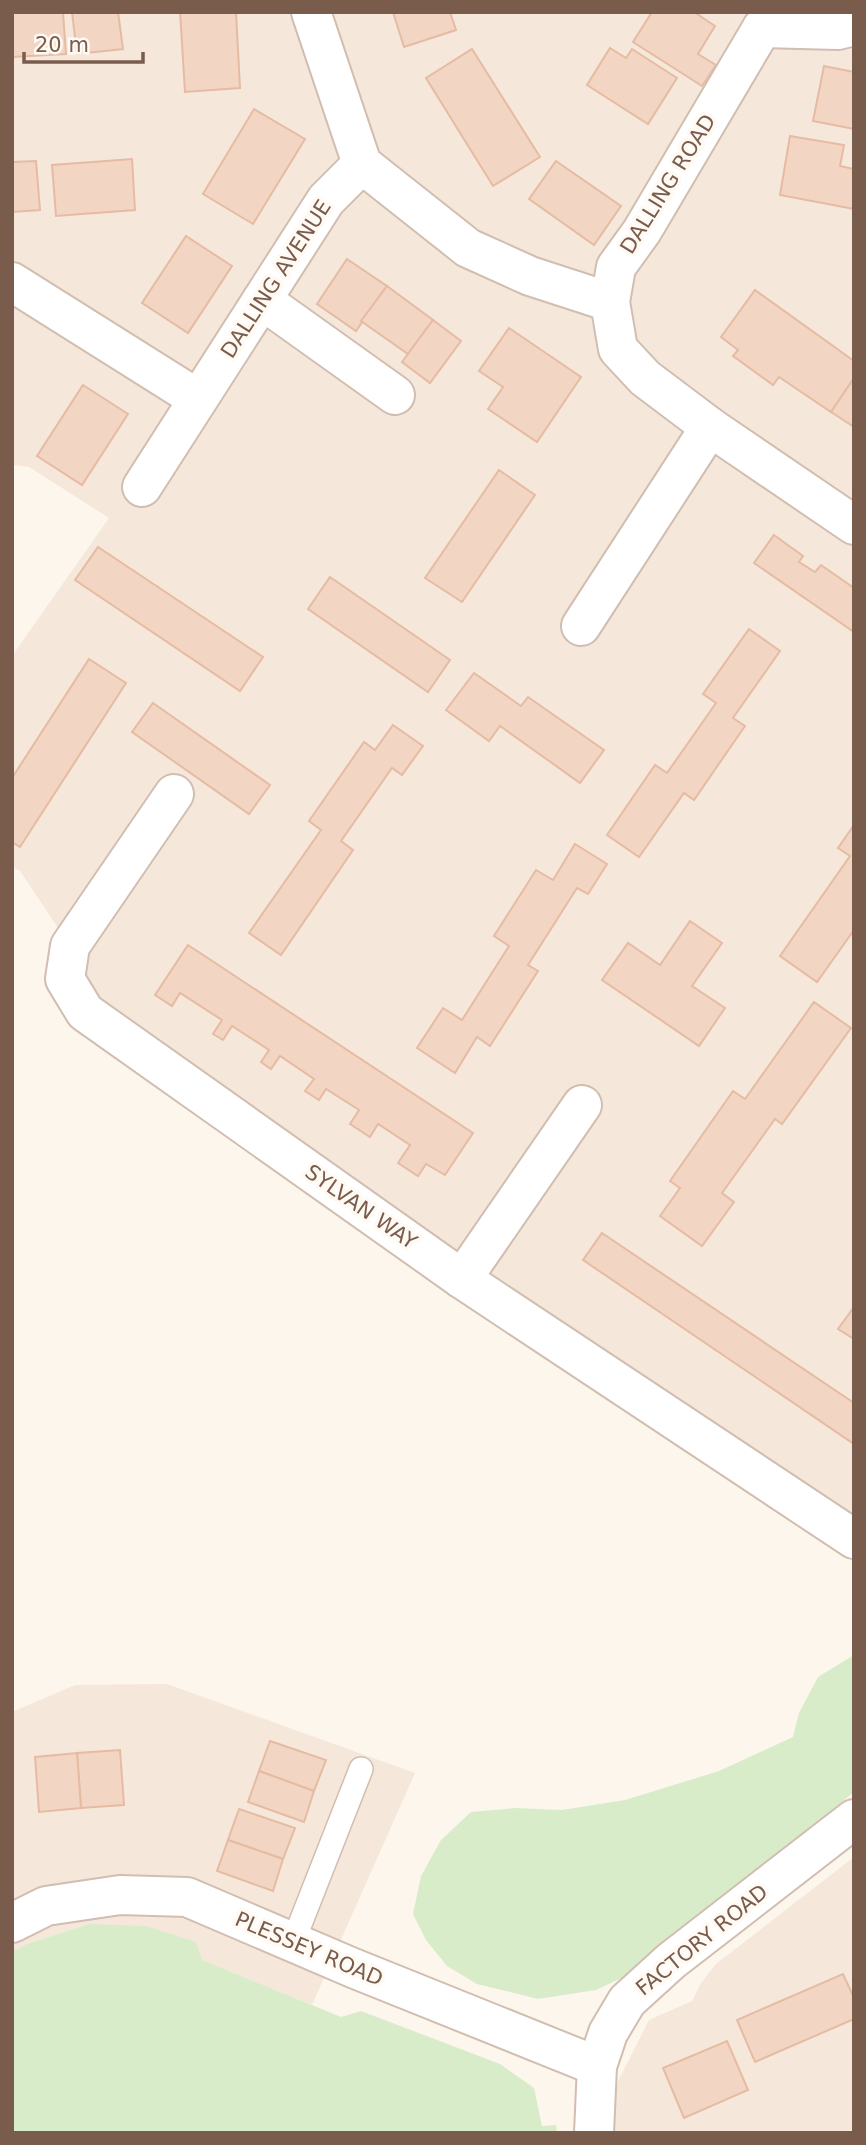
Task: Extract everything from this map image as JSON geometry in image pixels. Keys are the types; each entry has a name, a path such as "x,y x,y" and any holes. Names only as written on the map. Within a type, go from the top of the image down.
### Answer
{"street":[{"path":"311,12 362,164 468,248 530,276 610,302"},
{"path":"752,20 838,30 854,26"},
{"name":"DALLING ROAD","path":"752,20 642,232 616,267 610,302 618,349 645,378 854,525"},
{"name":"DALLING AVENUE","path":"142,487 326,200 362,164"},
{"path":"12,282 198,399"},
{"path":"262,300 395,395"},
{"path":"581,626 710,426"},
{"name":"SYLVAN WAY","path":"174,794 70,946 65,979 85,1012 462,1279 854,1539"},
{"path":"462,1279 582,1105"},
{"name":"FACTORY ROAD","path":"594,2133 597,2066 608,2033 628,2001 671,1961 854,1819"},
{"name":"PLESSEY ROAD","path":"12,1923 46,1906 120,1895 187,1897 597,2066"}],"lane":[{"path":"293,1942 361,1769"}],"shaded area":[{"path":"12,12 854,12 854,1539 85,1012 70,946 20,871 12,867 12,656 109,518 29,467 12,465"},
{"path":"167,1684 415,1773 312,2005 201,1960 89,1924 24,1945 12,1952 12,1712 75,1685"},
{"path":"854,1857 854,2133 615,2133 612,2093 649,2020 692,2001 701,1983 716,1964"}],"green space":[{"path":"854,1655 854,1792 636,1971 596,1990 538,1999 477,1984 447,1966 426,1940 413,1914 421,1876 441,1840 471,1812 515,1808 562,1810 625,1800 719,1771 793,1737 799,1713 818,1677"},
{"path":"89,1924 146,1926 196,1942 202,1960 341,2017 361,2011 500,2064 534,2088 542,2126 556,2125 557,2133 12,2133 12,1952 24,1945"}],"building":[{"path":"12,12 63,12 66,54 12,57"},
{"path":"72,12 118,12 123,49 77,54"},
{"path":"180,12 236,12 240,88 185,92"},
{"path":"393,12 450,12 456,30 404,47"},
{"path":"652,12 694,12 715,26 698,54 716,65 702,86 633,42"},
{"path":"610,48 626,58 632,49 677,78 648,124 587,85"},
{"path":"472,49 540,157 493,186 426,78"},
{"path":"824,66 854,72 854,129 813,121"},
{"path":"254,109 305,139 253,224 203,194"},
{"path":"790,136 844,145 840,166 854,169 854,209 780,195"},
{"path":"132,159 135,210 56,216 52,165"},
{"path":"36,161 40,210 12,212 12,162"},
{"path":"556,161 621,206 594,245 529,199"},
{"path":"186,236 232,266 188,333 142,303"},
{"path":"347,259 387,286 356,331 317,304"},
{"path":"387,286 433,320 408,354 361,321"},
{"path":"755,290 854,361 854,378 831,412 779,377 773,385 733,356 738,350 721,337"},
{"path":"433,320 461,341 430,383 402,362"},
{"path":"509,328 581,377 537,442 488,409 503,387 479,371"},
{"path":"854,378 854,427 831,412"},
{"path":"83,385 128,414 82,485 37,456"},
{"path":"499,470 535,495 462,602 425,578"},
{"path":"774,535 803,556 799,562 815,572 821,565 854,588 854,632 754,563"},
{"path":"98,547 263,657 240,691 75,580"},
{"path":"330,577 450,660 428,692 308,609"},
{"path":"749,629 780,651 733,718 745,726 694,800 684,793 639,857 607,835 655,765 667,773 716,703 703,694"},
{"path":"89,659 126,683 20,847 12,842 12,778"},
{"path":"474,673 521,706 528,697 604,750 580,783 500,726 489,741 446,710"},
{"path":"153,703 270,785 249,814 132,732"},
{"path":"393,725 423,746 402,775 392,768 341,841 353,850 281,955 249,933 321,830 309,821 364,742 375,750"},
{"path":"854,825 854,930 817,982 780,956 850,856 838,848"},
{"path":"575,844 607,864 588,894 577,888 528,965 538,971 490,1046 477,1037 455,1073 417,1048 443,1008 462,1020 509,946 494,936 536,870 553,880"},
{"path":"690,921 722,943 692,986 725,1008 699,1046 602,980 628,943 660,965"},
{"path":"188,945 473,1133 445,1175 426,1164 418,1176 398,1163 410,1145 378,1124 370,1137 350,1124 359,1110 326,1089 319,1100 305,1091 314,1079 280,1056 271,1069 261,1062 269,1050 232,1026 223,1040 213,1034 222,1020 180,993 172,1006 155,995"},
{"path":"814,1002 851,1028 782,1124 775,1119 722,1193 734,1202 702,1246 660,1216 680,1188 670,1181 733,1091 745,1099"},
{"path":"602,1233 854,1403 854,1444 583,1260"},
{"path":"854,1307 854,1339 838,1329"},
{"path":"270,1741 326,1760 314,1791 259,1771"},
{"path":"120,1750 124,1805 81,1808 77,1753"},
{"path":"77,1753 81,1808 39,1812 35,1757"},
{"path":"259,1771 314,1791 304,1822 248,1802"},
{"path":"239,1809 295,1828 283,1859 228,1840"},
{"path":"228,1840 283,1859 273,1891 217,1871"},
{"path":"843,1974 854,1998 854,2019 755,2062 737,2020"},
{"path":"727,2041 748,2090 684,2118 663,2068"}]}
